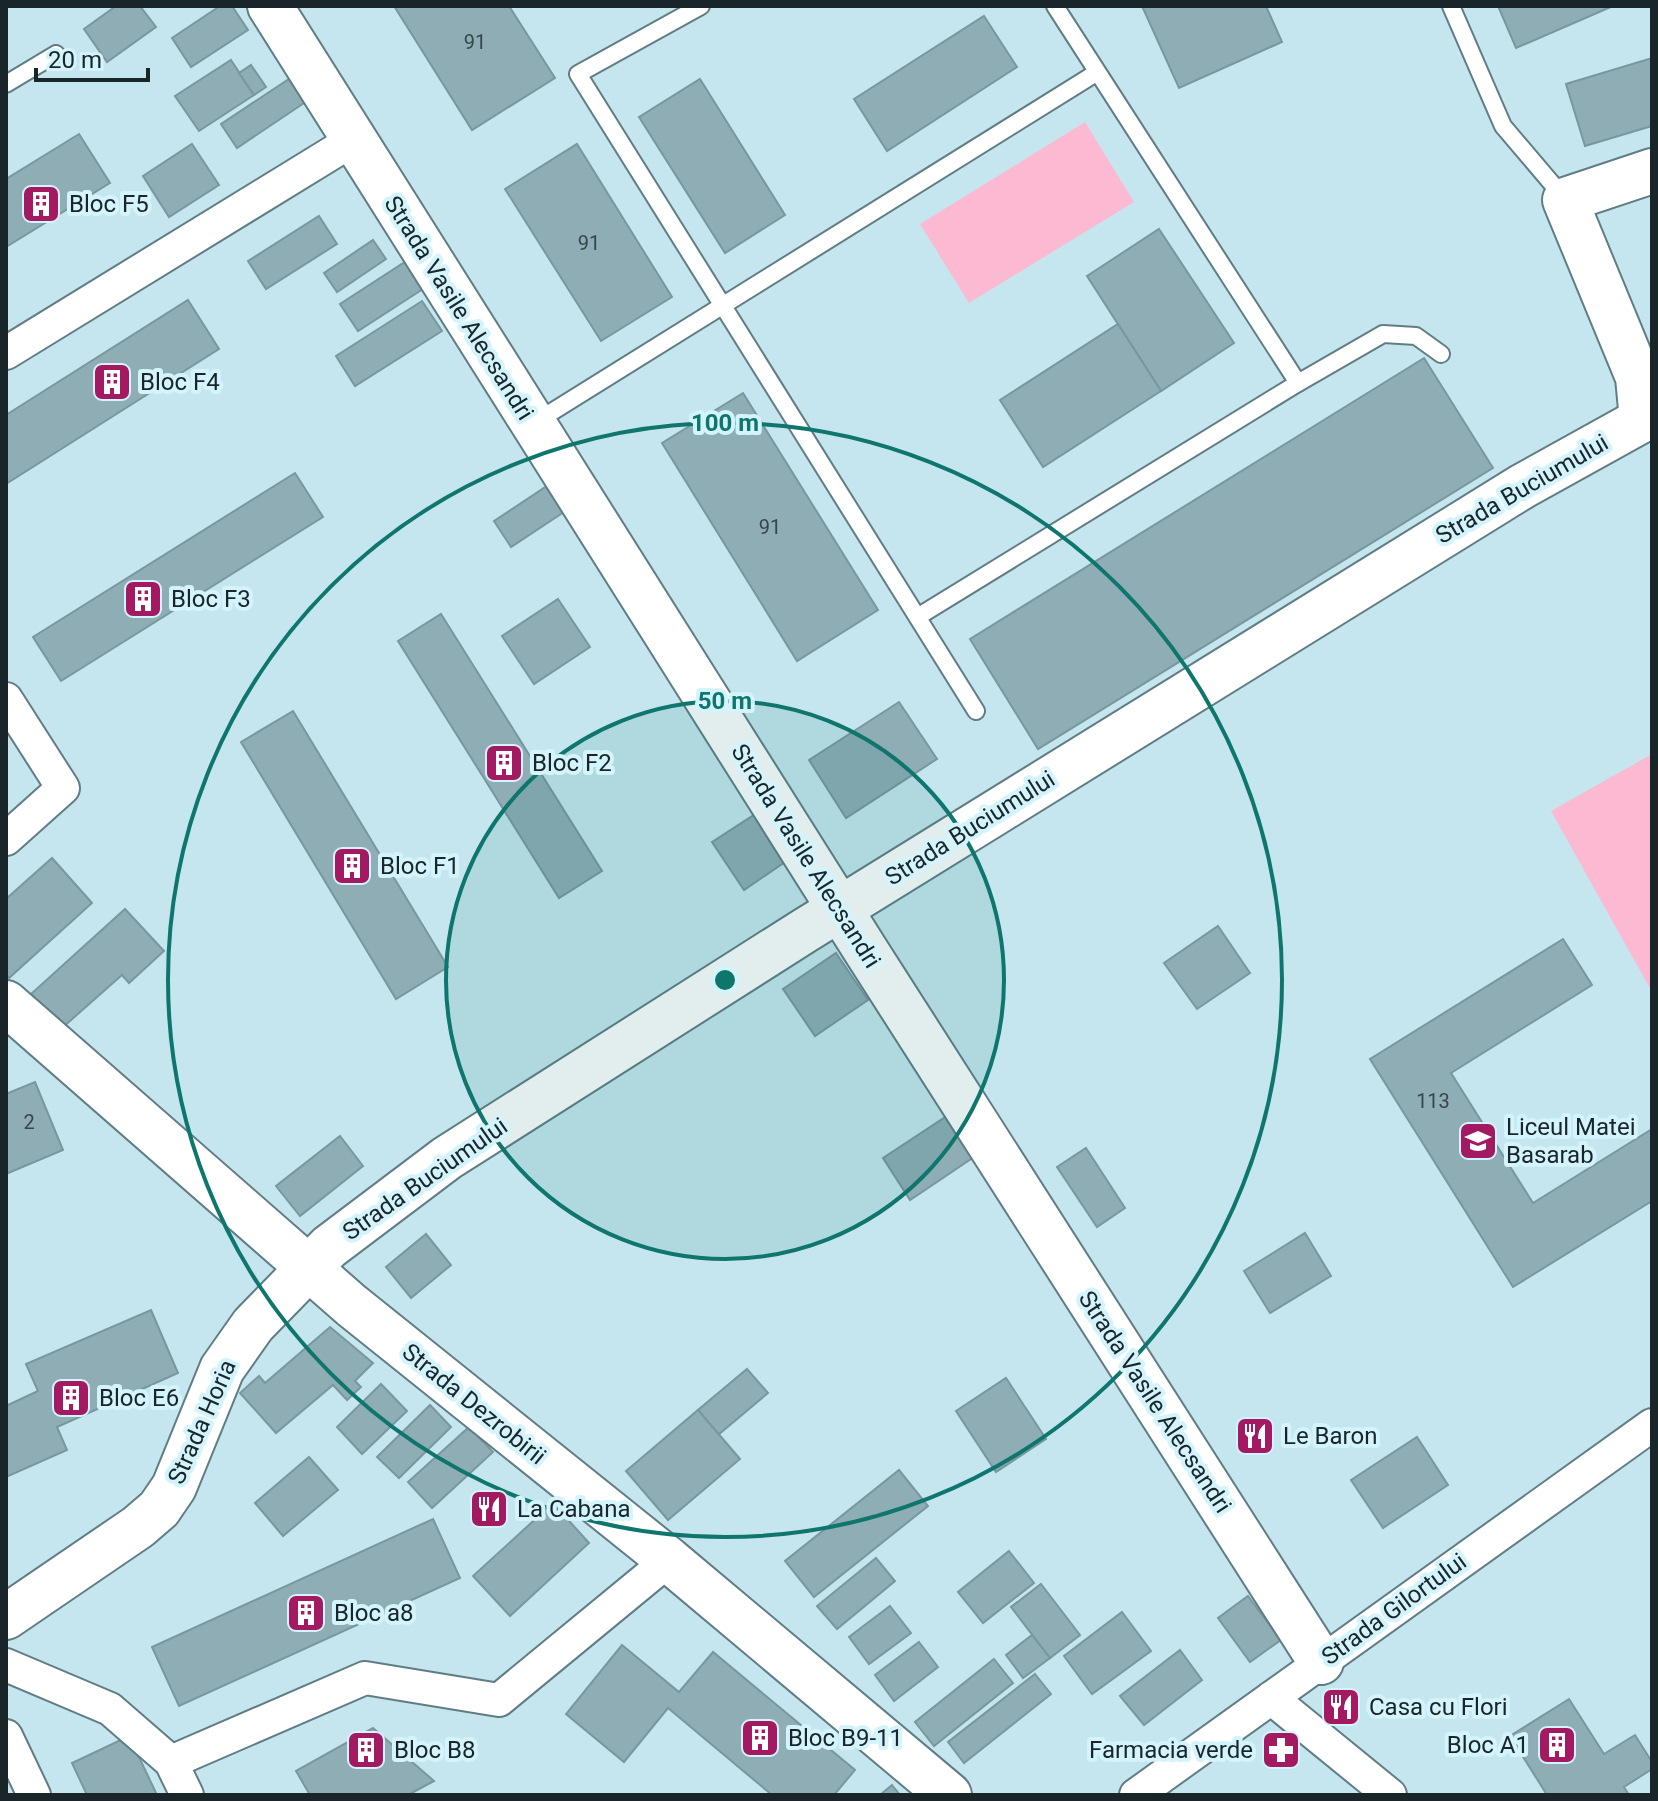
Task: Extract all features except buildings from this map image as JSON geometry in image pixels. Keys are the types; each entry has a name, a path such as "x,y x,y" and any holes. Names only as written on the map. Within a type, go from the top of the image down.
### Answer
{"street":[{"name":"Strada Vasile Alecsandri","path":"270,6 839,909 1321,1662"},
{"path":"6,353 353,140"},
{"path":"1647,419 1638,377 1565,200 1652,171"},
{"name":"Strada Buciumului","path":"307,1268 329,1247 447,1158 839,909 1523,486 1647,419"},
{"path":"6,699 63,788 6,839"},
{"name":"Strada Dezrobirii","path":"6,1003 307,1268 669,1560 949,1795"},
{"name":"Strada Horia","path":"6,1617 138,1527 159,1509 174,1487 222,1369 253,1325 307,1268"},
{"name":"Strada Gilortului","path":"1136,1795 1652,1425"},
{"path":"171,1762 365,1678 499,1700 669,1560"},
{"path":"6,1665 110,1709 171,1762 187,1795"},
{"path":"1271,1698 1390,1795"},
{"path":"6,1736 34,1795"}],"lane":[{"path":"701,6 578,74 976,711"},
{"path":"1055,6 1298,383"},
{"path":"1451,6 1503,126 1565,200"},
{"path":"6,84 56,54"},
{"path":"533,424 1096,73"},
{"path":"919,616 1383,334 1416,336 1441,354"}],"shaded area":[{"path":"1085,122 1134,202 969,303 920,224"},
{"path":"1652,754 1652,992 1551,811"}],"place":[{"name":"Bloc F5","path":"41,204"},
{"name":"Bloc F4","path":"112,382"},
{"name":"Bloc F3","path":"143,599"},
{"name":"Bloc F2","path":"504,763"},
{"name":"Bloc F1","path":"352,866"},
{"name":"Liceul Matei Basarab","path":"1478,1141"},
{"name":"Bloc E6","path":"71,1398"},
{"name":"Le Baron","path":"1255,1436"},
{"name":"La Cabana","path":"489,1509"},
{"name":"Bloc a8","path":"306,1613"},
{"name":"Casa cu Flori","path":"1341,1707"},
{"name":"Bloc B9-11","path":"760,1738"},
{"name":"Bloc A1","path":"1557,1745"},
{"name":"Bloc B8","path":"366,1750"},
{"name":"Farmacia verde","path":"1281,1750"}]}
